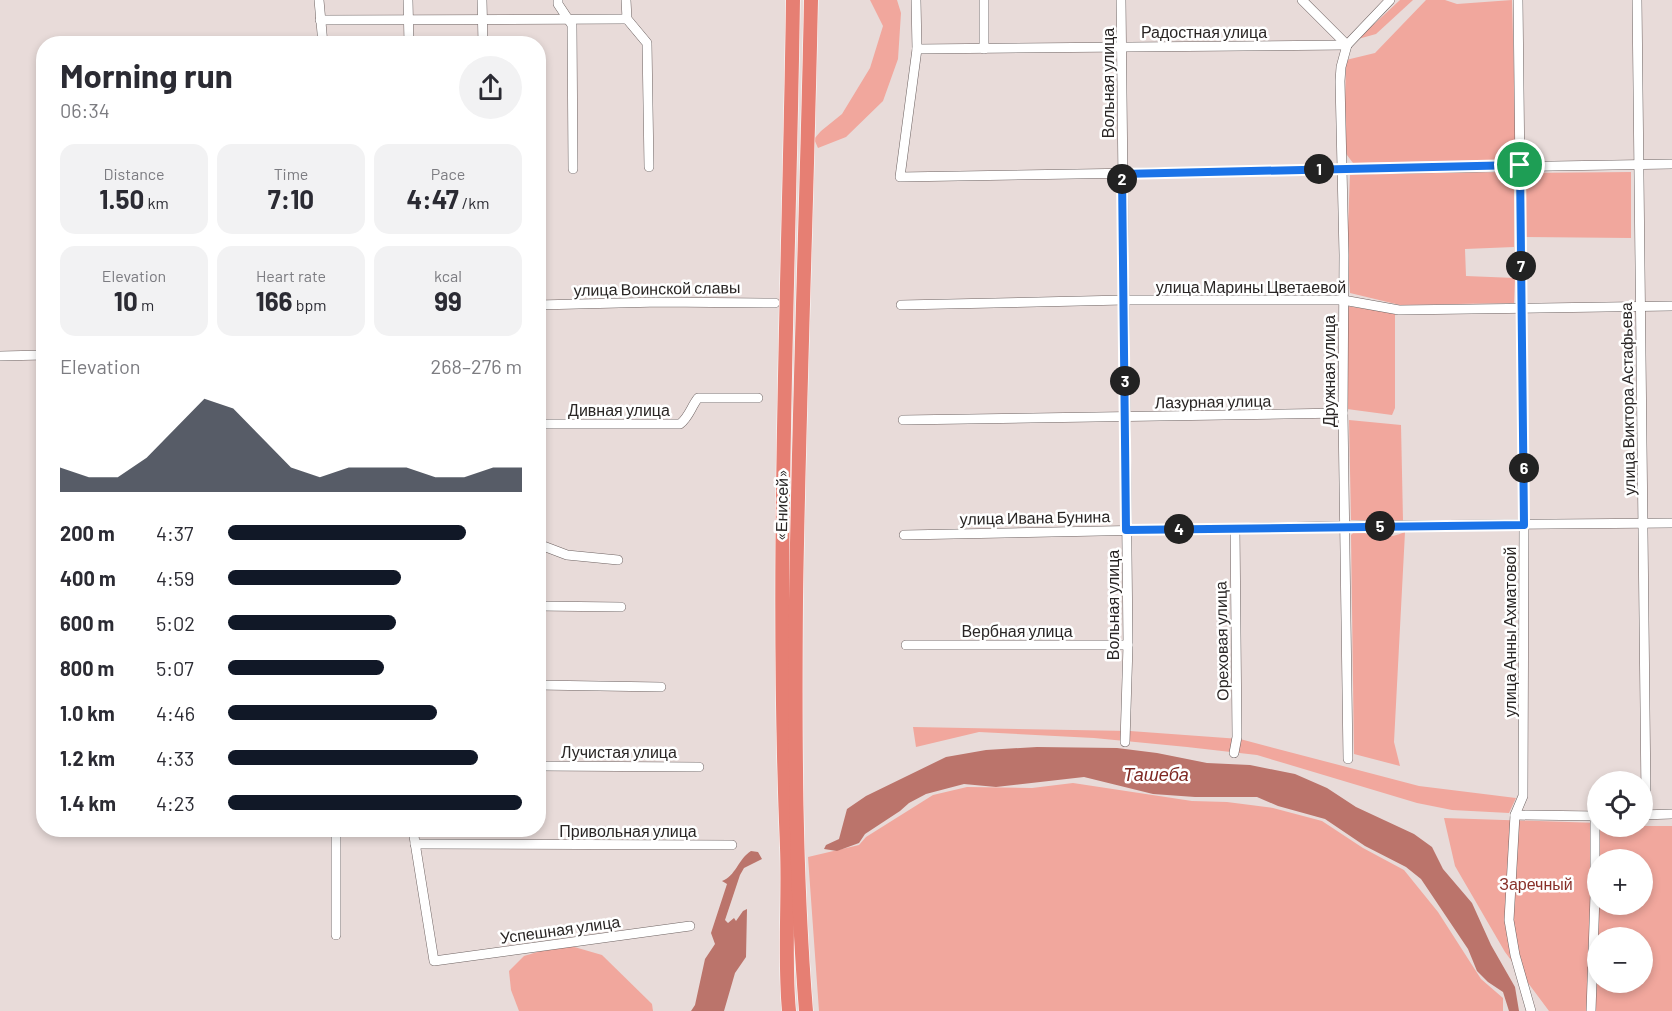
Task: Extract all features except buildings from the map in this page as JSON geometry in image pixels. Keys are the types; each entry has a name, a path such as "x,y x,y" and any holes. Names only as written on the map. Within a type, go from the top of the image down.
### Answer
{"highway":[{"name":"«Енисей»","path":"789,1011 788,880 783,742 782,520 794,0"},
{"name":"«Енисей»","path":"806,1011 798,885 795,741 797,487 811,0"}],"street":[{"path":"319,0 322,36"},
{"path":"408,0 409,36"},
{"path":"482,0 483,36"},
{"path":"558,0 558,4 572,25 573,169"},
{"path":"626,0 627,19 647,43 649,167"},
{"path":"916,0 917,49 900,177 1672,164"},
{"path":"984,0 984,49"},
{"name":"Вольная улица","path":"1121,0 1128,645 1125,742"},
{"path":"1302,0 1347,45 1390,0"},
{"name":"улица Анны Ахматовой","path":"1515,815 1523,796 1524,525 1518,0"},
{"name":"улица Виктора Астафьева","path":"1637,0 1646,771"},
{"path":"320,20 627,19"},
{"name":"Радостная улица","path":"917,49 1347,45"},
{"name":"Дружная улица","path":"1347,45 1341,66 1340,81 1344,255 1343,413 1348,759"},
{"name":"улица Марины Цветаевой","path":"901,305 1124,300 1343,300 1399,310 1522,310 1672,306"},
{"name":"улица Воинской славы","path":"546,304 775,303"},
{"path":"0,356 36,355"},
{"name":"Дивная улица","path":"546,424 680,424 686,419 699,398 758,398"},
{"name":"Лазурная улица","path":"903,420 1343,413"},
{"name":"улица Ивана Бунина","path":"904,535 1345,526 1672,523"},
{"name":"Ореховая улица","path":"1234,753 1237,737 1235,528"},
{"path":"546,547 567,555 618,560"},
{"path":"546,606 621,607"},
{"name":"Вербная улица","path":"906,645 1128,645"},
{"path":"546,684 661,687"},
{"name":"Лучистая улица","path":"546,766 699,767"},
{"path":"1653,815 1672,814"},
{"path":"1531,1011 1515,955 1509,920 1515,815 1587,816"},
{"path":"336,837 336,935"},
{"path":"414,837 415,844"},
{"path":"1591,1011 1596,837"},
{"name":"Привольная улица","path":"415,844 732,845"},
{"name":"Успешная улица","path":"415,844 434,961 690,926"}],"green space":[{"path":"870,0 897,0 901,13 898,59 883,101 846,137 818,148 814,139 842,114 870,68 883,26"},
{"path":"1400,0 1413,0 1376,34 1358,39"},
{"path":"1426,0 1445,0 1457,4 1512,0 1516,152 1509,160 1353,163 1344,151 1346,60 1375,53"},
{"path":"1514,172 1514,247 1465,249 1466,276 1515,278 1514,303 1400,305 1350,293 1347,254 1350,174"},
{"path":"1631,172 1631,238 1526,237 1526,173"},
{"path":"1346,306 1395,313 1395,408 1392,415 1347,409"},
{"path":"1349,420 1401,425 1403,521 1351,520"},
{"path":"1356,530 1380,537 1405,532 1394,742 1400,766 1354,754 1351,535"},
{"path":"913,727 1130,731 1240,739 1419,786 1516,798 1509,813 1452,810 1417,803 1257,755 1094,738 979,732 916,747"},
{"path":"1073,783 1192,801 1227,802 1273,808 1322,821 1363,848 1404,870 1438,912 1481,979 1503,998 1503,1011 819,1011 808,857 859,845 866,837 933,795 967,787 1032,788"},
{"name":"Заречный","path":"1444,818 1587,823 1587,837 1653,837 1653,826 1672,826 1672,1011 1549,1011 1505,952 1455,866"},
{"path":"564,944 602,955 652,1004 653,1011 519,1011 511,990 509,971 524,956"}],"water":[{"name":"Ташеба","path":"1037,747 1117,748 1207,763 1250,765 1295,774 1327,788 1356,807 1414,834 1432,847 1443,869 1472,903 1491,945 1515,987 1519,1011 1509,1011 1503,992 1477,971 1468,949 1421,879 1406,867 1365,846 1325,819 1278,806 1257,797 1153,794 1084,777 996,787 964,784 926,794 909,803 865,834 859,843 837,851 824,849 826,845 839,839 847,809 866,796 946,757 986,750"},
{"path":"751,851 758,852 762,859 744,868 725,920 728,923 734,918 736,921 747,909 746,957 735,973 724,1011 691,1011 695,1005 705,959 715,944 711,933 727,884 722,881 730,876"}],"route":[{"path":"1520,165 1524,525 1126,530 1122,174 1520,165"}]}
